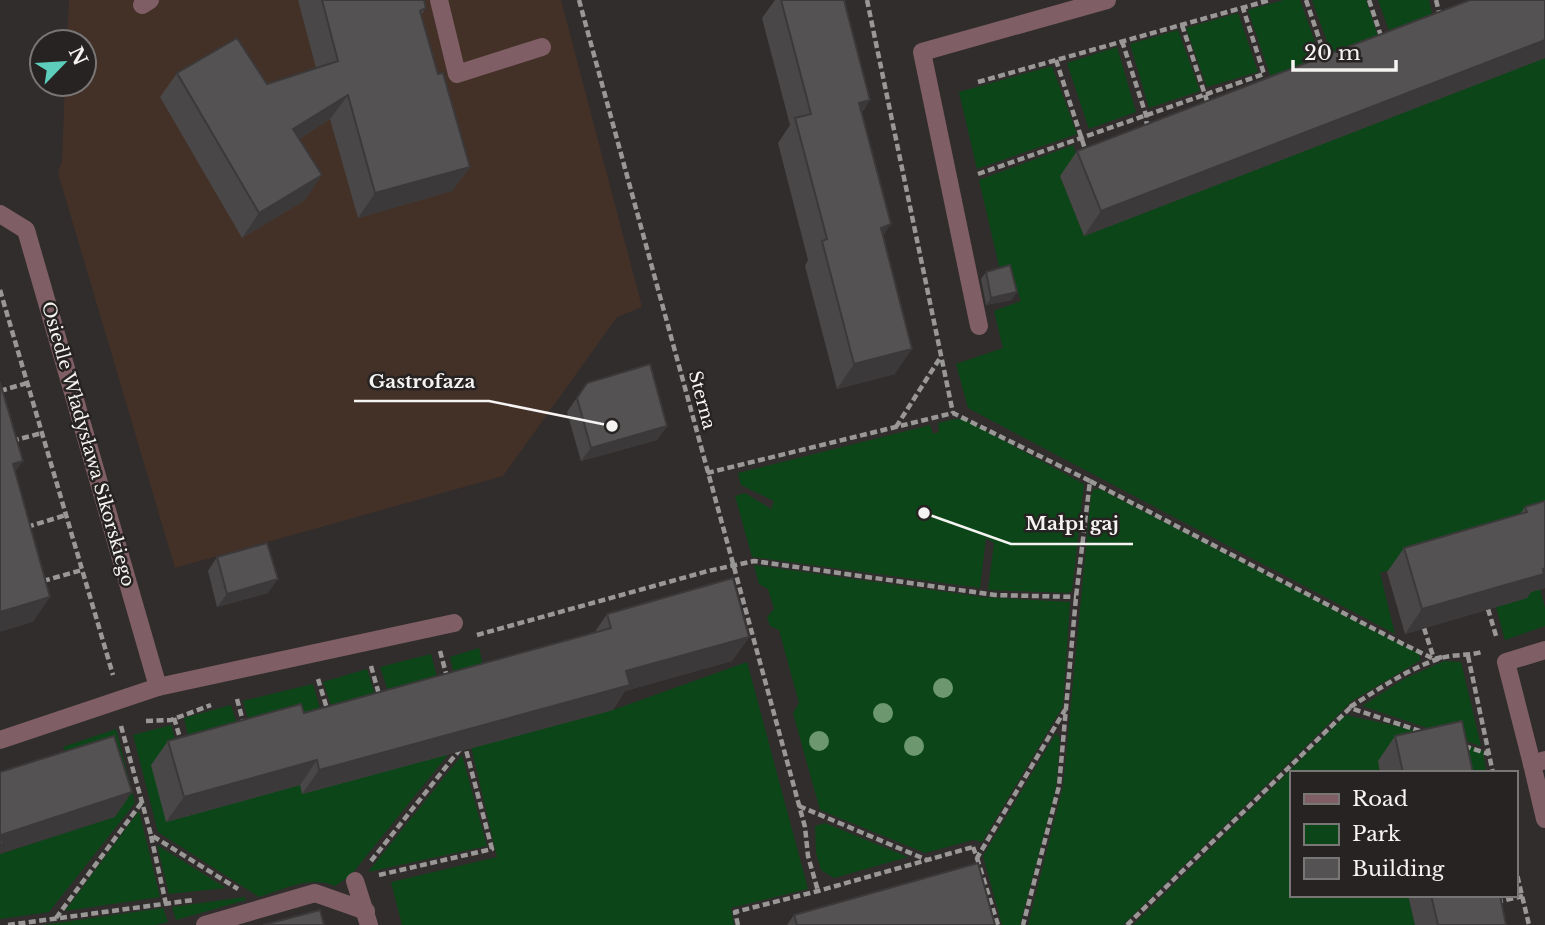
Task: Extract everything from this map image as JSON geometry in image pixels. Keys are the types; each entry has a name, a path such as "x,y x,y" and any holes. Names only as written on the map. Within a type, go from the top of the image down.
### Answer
{"street":[{"path":"439,0 457,74 542,47"},
{"path":"979,326 922,51 1107,0"},
{"name":"Osiedle Władysława Sikorskiego","path":"0,214 26,230 158,687"},
{"path":"0,740 158,687 454,623"},
{"path":"1545,650 1506,662 1539,762 1545,819"},
{"path":"355,881 368,918"},
{"path":"205,925 315,893 368,918"}],"path":[{"name":"Sterna","path":"579,0 707,473 735,565 805,827 808,856 818,891"},
{"path":"867,0 953,413"},
{"path":"978,82 1270,0"},
{"path":"1306,0 1327,60"},
{"path":"1369,0 1386,51"},
{"path":"1436,0 1441,19"},
{"path":"1243,8 1267,85"},
{"path":"1182,25 1212,117"},
{"path":"1122,41 1146,115 1147,128"},
{"path":"1056,60 1087,155"},
{"path":"978,174 1264,74"},
{"path":"0,290 113,675"},
{"path":"896,428 940,357"},
{"path":"0,391 27,383"},
{"path":"707,473 953,413 1434,659 1468,656 1489,650"},
{"path":"10,442 41,433"},
{"path":"1023,925 1059,786 1076,597 1090,481"},
{"path":"20,529 66,515"},
{"path":"735,565 754,561 995,594 1076,597"},
{"path":"35,584 82,570"},
{"path":"1488,610 1500,647"},
{"path":"1424,628 1434,659"},
{"path":"439,646 449,682"},
{"path":"1468,656 1493,771"},
{"path":"1127,925 1350,708 1403,674 1441,657"},
{"path":"371,665 381,699"},
{"path":"318,679 329,713"},
{"path":"237,699 245,725"},
{"path":"977,858 1066,708"},
{"path":"1350,708 1426,733"},
{"path":"174,718 181,743"},
{"path":"120,722 151,835 166,904"},
{"path":"464,743 492,849 355,881 439,775 464,743"},
{"path":"1464,746 1489,754"},
{"path":"55,918 142,802"},
{"path":"799,806 927,860"},
{"path":"151,835 246,893 232,895"},
{"path":"738,925 735,912 973,847 998,925"},
{"path":"1517,874 1530,925"},
{"path":"1490,904 1523,896"},
{"path":"8,925 206,898"}],"shaded area":[{"path":"69,0 561,0 642,307 617,317 503,476 175,568 58,173 62,161 64,98 98,98 98,28 68,28"}],"green space":[{"path":"1284,0 1300,0 1326,73 1276,93 1248,10"},
{"path":"1312,0 1366,0 1383,51 1337,69"},
{"path":"1378,0 1429,0 1436,31 1395,47"},
{"path":"1238,13 1258,72 1207,87 1186,28"},
{"path":"1178,30 1200,91 1149,108 1130,44"},
{"path":"1117,47 1136,112 1089,129 1067,63"},
{"path":"1545,58 1545,521 1380,573 1395,634 968,408 956,364 1003,348 994,311 1021,301 1012,275 999,266 979,180 1073,145 1081,168 1060,176 1084,236"},
{"path":"1052,66 1077,134 977,169 959,92"},
{"path":"964,419 1084,484 1072,591 988,590 994,543 986,538 980,588 752,557 735,496 745,493 771,509 774,501 741,485 738,473 930,425 933,434 939,432 938,423"},
{"path":"1094,489 1100,489 1418,653 1421,660 1352,701 1123,925 1028,925 1063,786 1091,495"},
{"path":"754,565 983,597 1070,602 1063,706 982,842 973,840 925,853 820,810 793,713 799,703 779,630 770,626 767,617 774,609 768,589 759,584"},
{"path":"1540,589 1545,608 1545,626 1505,640 1496,607 1526,598 1525,593"},
{"path":"479,648 487,682 486,744 613,710 747,662 808,889 731,908 734,925 402,925 391,882 497,857 450,657"},
{"path":"431,654 455,746 351,875 335,886 307,883 259,897 158,832 133,735 171,725 180,757 394,708 380,667"},
{"path":"1444,661 1461,662 1481,746 1362,706 1404,679"},
{"path":"367,669 380,711 337,723 323,682"},
{"path":"313,684 325,727 253,737 243,701"},
{"path":"231,705 242,740 192,754 184,718"},
{"path":"1346,715 1442,736 1483,751 1486,770 1482,771 1290,771 1290,897 1408,897 1415,925 1133,925"},
{"path":"116,729 135,803 49,912 0,919 0,854 114,817 73,769 63,747"},
{"path":"1056,733 1060,739 1056,788 1020,925 1002,925 983,856"},
{"path":"462,755 487,846 368,872"},
{"path":"139,811 160,897 65,911"},
{"path":"825,823 908,857 834,878 821,870 816,853 815,826"},
{"path":"157,845 226,888 169,894"},
{"path":"245,897 246,900 176,920 172,907"},
{"path":"163,908 168,922 155,925 42,925"}],"building":[{"path":"322,0 424,0 426,8 420,11 438,74 443,73 470,167 375,193 348,95 293,129 322,175 259,213 177,73 237,38 267,84 338,61"},
{"path":"781,0 844,0 870,100 859,103 891,224 881,228 912,349 854,364 822,241 827,239 795,118 811,114"},
{"path":"1470,0 1545,0 1545,40 1101,211 1077,151"},
{"path":"1010,265 1017,292 991,298 986,272"},
{"path":"650,364 667,426 591,448 577,398 587,383"},
{"path":"0,382 23,461 13,464 50,597 0,612"},
{"path":"1545,501 1544,574 1422,609 1404,548 1527,512 1525,507"},
{"path":"267,543 278,579 227,594 217,557"},
{"path":"733,578 749,637 626,671 630,685 319,770 317,760 184,797 168,741 301,704 304,713 611,628 607,614"},
{"path":"1462,721 1473,771 1403,771 1395,736"},
{"path":"114,736 132,792 1,835 3,844 0,845 0,772"},
{"path":"978,863 995,925 797,925 794,915"},
{"path":"1431,897 1500,897 1506,925 1438,925"},
{"path":"320,910 324,925 263,925"}],"place":[{"name":"Gastrofaza","path":"612,426"},
{"name":"Małpi gaj","path":"924,513"}]}
